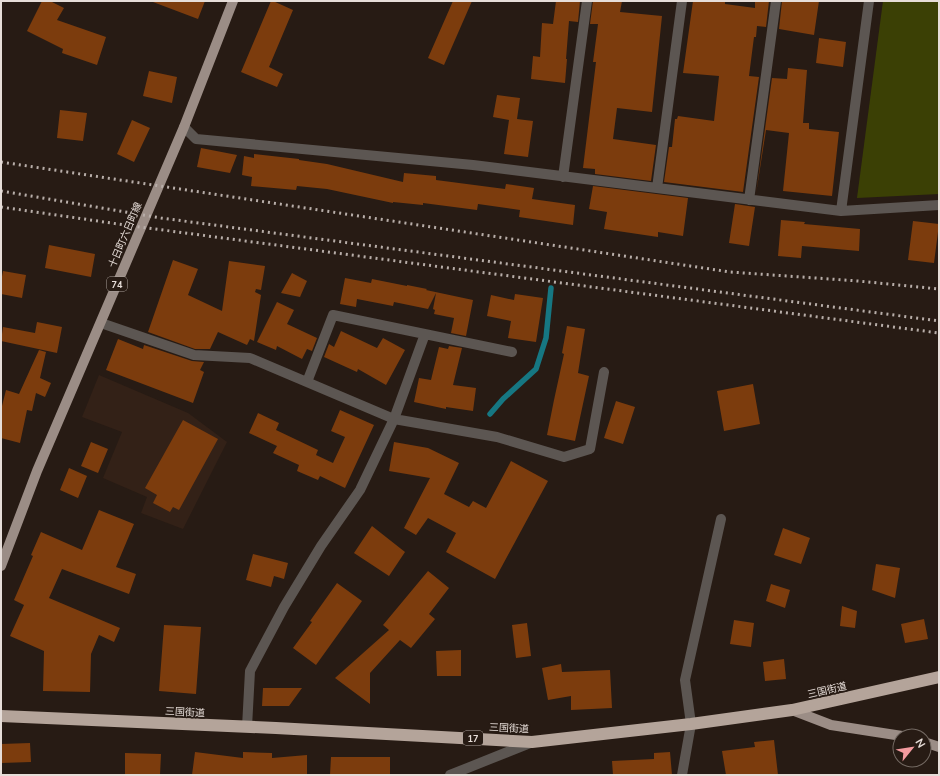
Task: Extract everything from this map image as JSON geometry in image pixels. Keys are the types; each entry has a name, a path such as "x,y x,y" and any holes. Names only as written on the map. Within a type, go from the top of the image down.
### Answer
{"highway":[{"name":"三国街道","path":"1,716 246,726 532,742 691,724 792,710 939,677"}],"main road":[{"name":"十日町六日町線","path":"1,566 5,548 184,127 233,1"},
{"path":"792,710 831,725 892,734"}],"street":[{"path":"563,177 587,1"},
{"path":"657,188 682,1"},
{"path":"749,200 776,1"},
{"path":"841,211 869,1"},
{"path":"184,127 196,139 473,165 841,211 939,205"},
{"path":"307,382 333,315 512,352"},
{"path":"101,322 194,355 250,358 394,419 498,437 564,457 590,449 604,372"},
{"path":"246,726 250,671 284,607 321,546 360,490 394,419 426,334"},
{"path":"682,775 691,724 684,680 721,519"},
{"path":"450,775 532,742"}],"shaded area":[{"path":"99,375 188,413 227,442 183,529 141,513 147,497 103,478 122,432 82,417"}],"green space":[{"path":"883,1 939,1 939,194 857,198"}],"building":[{"path":"42,1 50,1 64,8 57,20 106,37 97,65 62,53 63,49 27,31"},
{"path":"153,1 205,1 198,19"},
{"path":"271,1 293,10 269,67 283,74 277,87 241,72"},
{"path":"453,1 472,1 444,65 428,58"},
{"path":"556,1 580,1 578,22 569,21 565,83 531,79 533,56 540,57 542,23 553,24"},
{"path":"593,1 622,1 620,12 662,16 652,112 617,108 613,139 656,145 651,181 595,174 595,169 583,168 596,62 593,62 598,24 590,24"},
{"path":"693,1 725,1 725,4 755,8 755,1 769,1 766,27 757,26 756,37 754,37 749,76 759,77 743,192 664,182 669,147 672,147 675,119 677,119 678,116 714,121 719,76 683,73"},
{"path":"782,1 819,1 814,35 779,29"},
{"path":"819,38 846,42 843,67 816,63"},
{"path":"788,68 807,70 803,123 809,123 809,129 839,132 832,196 783,191 789,133 766,130 756,194 772,78 787,79"},
{"path":"149,71 177,77 172,103 143,96"},
{"path":"497,95 520,98 517,119 533,121 528,157 504,154 509,120 493,117"},
{"path":"60,110 87,113 83,141 57,138"},
{"path":"132,120 150,128 134,162 117,154"},
{"path":"201,148 237,155 230,173 197,167"},
{"path":"254,154 327,164 403,182 404,173 436,176 436,180 505,189 506,184 534,188 532,199 575,205 573,225 519,217 520,210 478,204 477,210 423,203 423,205 393,203 327,189 297,186 296,190 251,186 252,177 242,175 244,156 254,158"},
{"path":"593,186 688,198 683,236 658,232 658,237 604,229 607,212 589,209"},
{"path":"735,204 755,207 749,246 729,243"},
{"path":"781,220 805,222 804,224 860,229 859,251 802,246 801,258 778,256"},
{"path":"913,221 939,224 934,263 908,260"},
{"path":"49,245 95,254 91,277 45,268"},
{"path":"173,260 198,269 188,295 222,311 229,261 265,266 261,290 256,289 255,292 261,295 254,341 250,339 247,345 218,332 210,349 195,349 148,332"},
{"path":"3,271 26,275 22,298 1,294"},
{"path":"292,273 307,281 300,297 281,293"},
{"path":"345,278 371,283 372,279 407,285 473,300 466,336 451,333 454,318 434,314 435,310 433,309 436,293 428,309 394,302 393,306 357,299 356,307 340,304"},
{"path":"515,294 543,298 536,342 508,338 511,321 487,316 491,295 514,300"},
{"path":"277,302 294,310 287,324 317,338 312,351 307,349 302,359 277,346 276,350 257,342"},
{"path":"37,322 62,327 57,353 1,341 3,327 35,333"},
{"path":"567,326 585,329 578,373 589,376 575,441 547,435 564,354 562,353"},
{"path":"341,331 377,348 383,338 405,350 386,385 358,369 357,372 324,357 329,344 334,347"},
{"path":"118,339 143,349 144,345 192,361 204,362 200,370 204,372 193,403 106,370"},
{"path":"449,346 462,348 453,385 476,388 473,411 446,407 446,409 414,402 419,378 431,380 439,347 448,349"},
{"path":"39,350 46,352 40,378 51,383 45,397 36,393 32,411 27,410 20,443 1,438 1,410 6,390 19,394"},
{"path":"753,384 760,424 724,431 717,391"},
{"path":"616,401 635,407 623,444 604,438"},
{"path":"340,410 374,425 345,488 320,476 318,480 297,471 299,465 273,453 277,446 249,433 258,413 279,423 276,430 318,450 316,455 333,463 345,437 331,431"},
{"path":"183,420 218,439 179,510 173,507 170,512 153,503 157,495 145,488"},
{"path":"91,442 108,449 98,473 81,466"},
{"path":"394,442 428,448 459,463 444,494 469,507 473,501 486,508 511,461 548,481 495,579 446,552 456,533 428,518 416,535 404,528 430,478 389,471"},
{"path":"69,468 87,476 78,498 60,490"},
{"path":"99,510 134,524 116,567 136,574 129,594 62,569 49,598 120,628 114,642 99,635 91,654 90,692 43,691 44,651 10,636 24,605 14,600 33,556 31,555 41,532 82,550"},
{"path":"372,526 405,552 389,576 354,553"},
{"path":"783,528 810,538 801,564 774,555"},
{"path":"253,554 288,563 284,579 274,576 271,587 246,580"},
{"path":"876,564 900,568 895,598 872,590"},
{"path":"428,571 449,588 429,614 435,619 411,648 400,640 370,673 370,704 335,678 389,630 383,625"},
{"path":"337,583 362,601 316,665 293,648"},
{"path":"771,584 790,590 785,608 766,601"},
{"path":"842,606 857,611 855,628 840,626"},
{"path":"924,619 928,639 905,643 901,624"},
{"path":"734,620 754,623 751,647 730,644"},
{"path":"527,623 531,656 516,658 512,625"},
{"path":"164,625 201,627 196,694 159,691"},
{"path":"461,650 461,676 437,676 436,651"},
{"path":"784,659 786,679 765,681 763,662"},
{"path":"561,664 562,672 610,670 612,708 571,710 571,696 548,700 542,668"},
{"path":"263,688 302,688 289,706 262,706"},
{"path":"774,740 778,775 726,775 722,751 755,747 754,742"},
{"path":"30,743 31,762 1,763 1,744"},
{"path":"195,752 243,758 243,752 272,753 272,758 307,755 307,775 192,775"},
{"path":"670,752 672,775 613,775 612,761 654,759 654,753"},
{"path":"125,753 161,754 160,775 125,775"},
{"path":"331,757 390,757 390,775 330,775"}],"waterway":[{"path":"490,414 503,399 536,369 546,338 551,288"}],"railway":[{"path":"1,162 730,272 858,281 939,289"},
{"path":"1,191 161,218 939,321"},
{"path":"1,207 125,225 939,333"}]}
